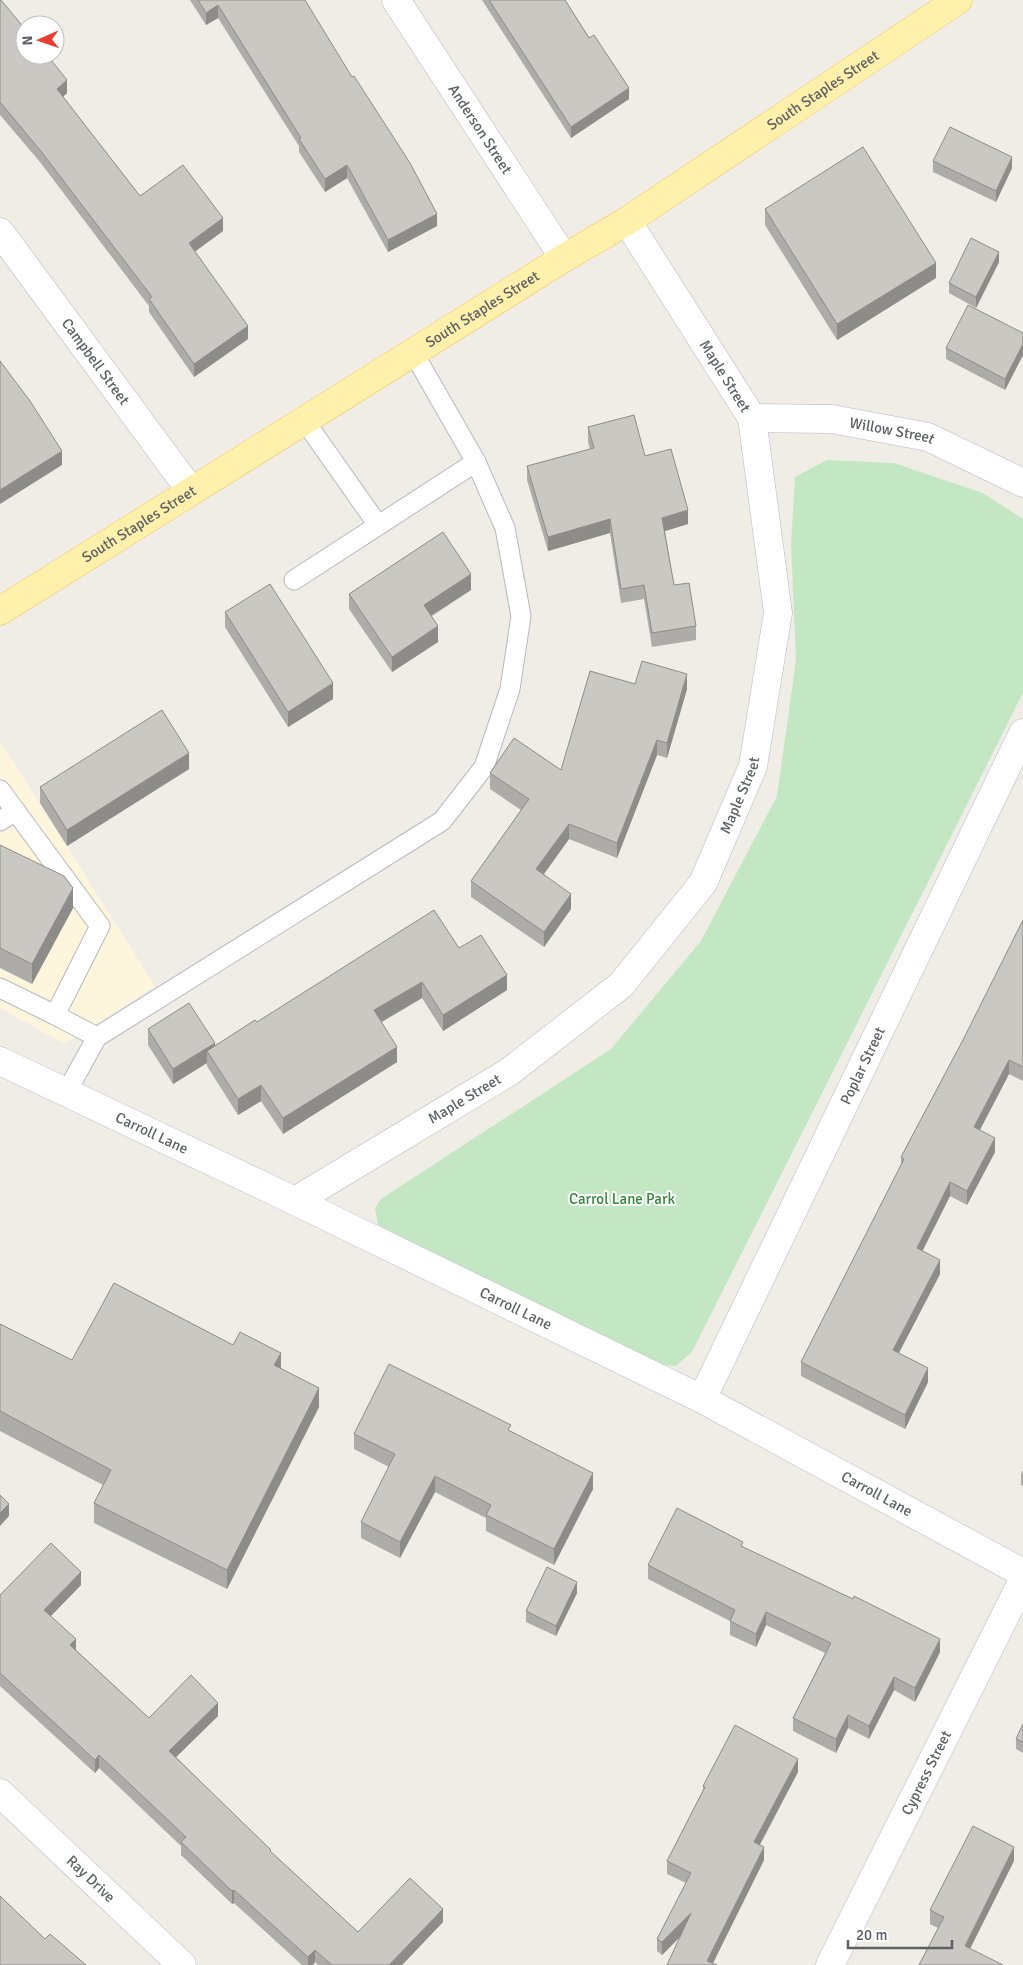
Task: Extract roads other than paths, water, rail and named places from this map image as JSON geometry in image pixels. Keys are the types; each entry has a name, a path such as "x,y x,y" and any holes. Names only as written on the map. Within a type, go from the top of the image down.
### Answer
{"main road":[{"name":"South Staples Street","path":"0,611 564,258 628,221 958,0"}],"street":[{"name":"Anderson Street","path":"396,0 564,258"},
{"name":"Maple Street","path":"294,1201 509,1072 621,986 703,884 753,766 778,613 752,418 628,221"},
{"name":"Campbell Street","path":"0,232 191,491"},
{"name":"Willow Street","path":"752,418 832,419 928,438 1023,483"},
{"name":"Poplar Street","path":"702,1399 1023,733"},
{"name":"Carroll Lane","path":"0,1061 702,1399 1023,1573"},
{"name":"Cypress Street","path":"830,1965 1023,1580"},
{"name":"Ray Drive","path":"0,1793 182,1965"}],"lane":[{"path":"66,1093 96,1037 442,821 484,767 510,689 521,616 505,528 476,462 413,352"},
{"path":"304,420 378,526"},
{"path":"294,580 476,462"},
{"path":"0,790 100,926 55,1015"},
{"path":"0,821 16,811"},
{"path":"0,988 96,1037"}],"park label":[{"name":"Carrol Lane Park","path":"622,1199"}]}
